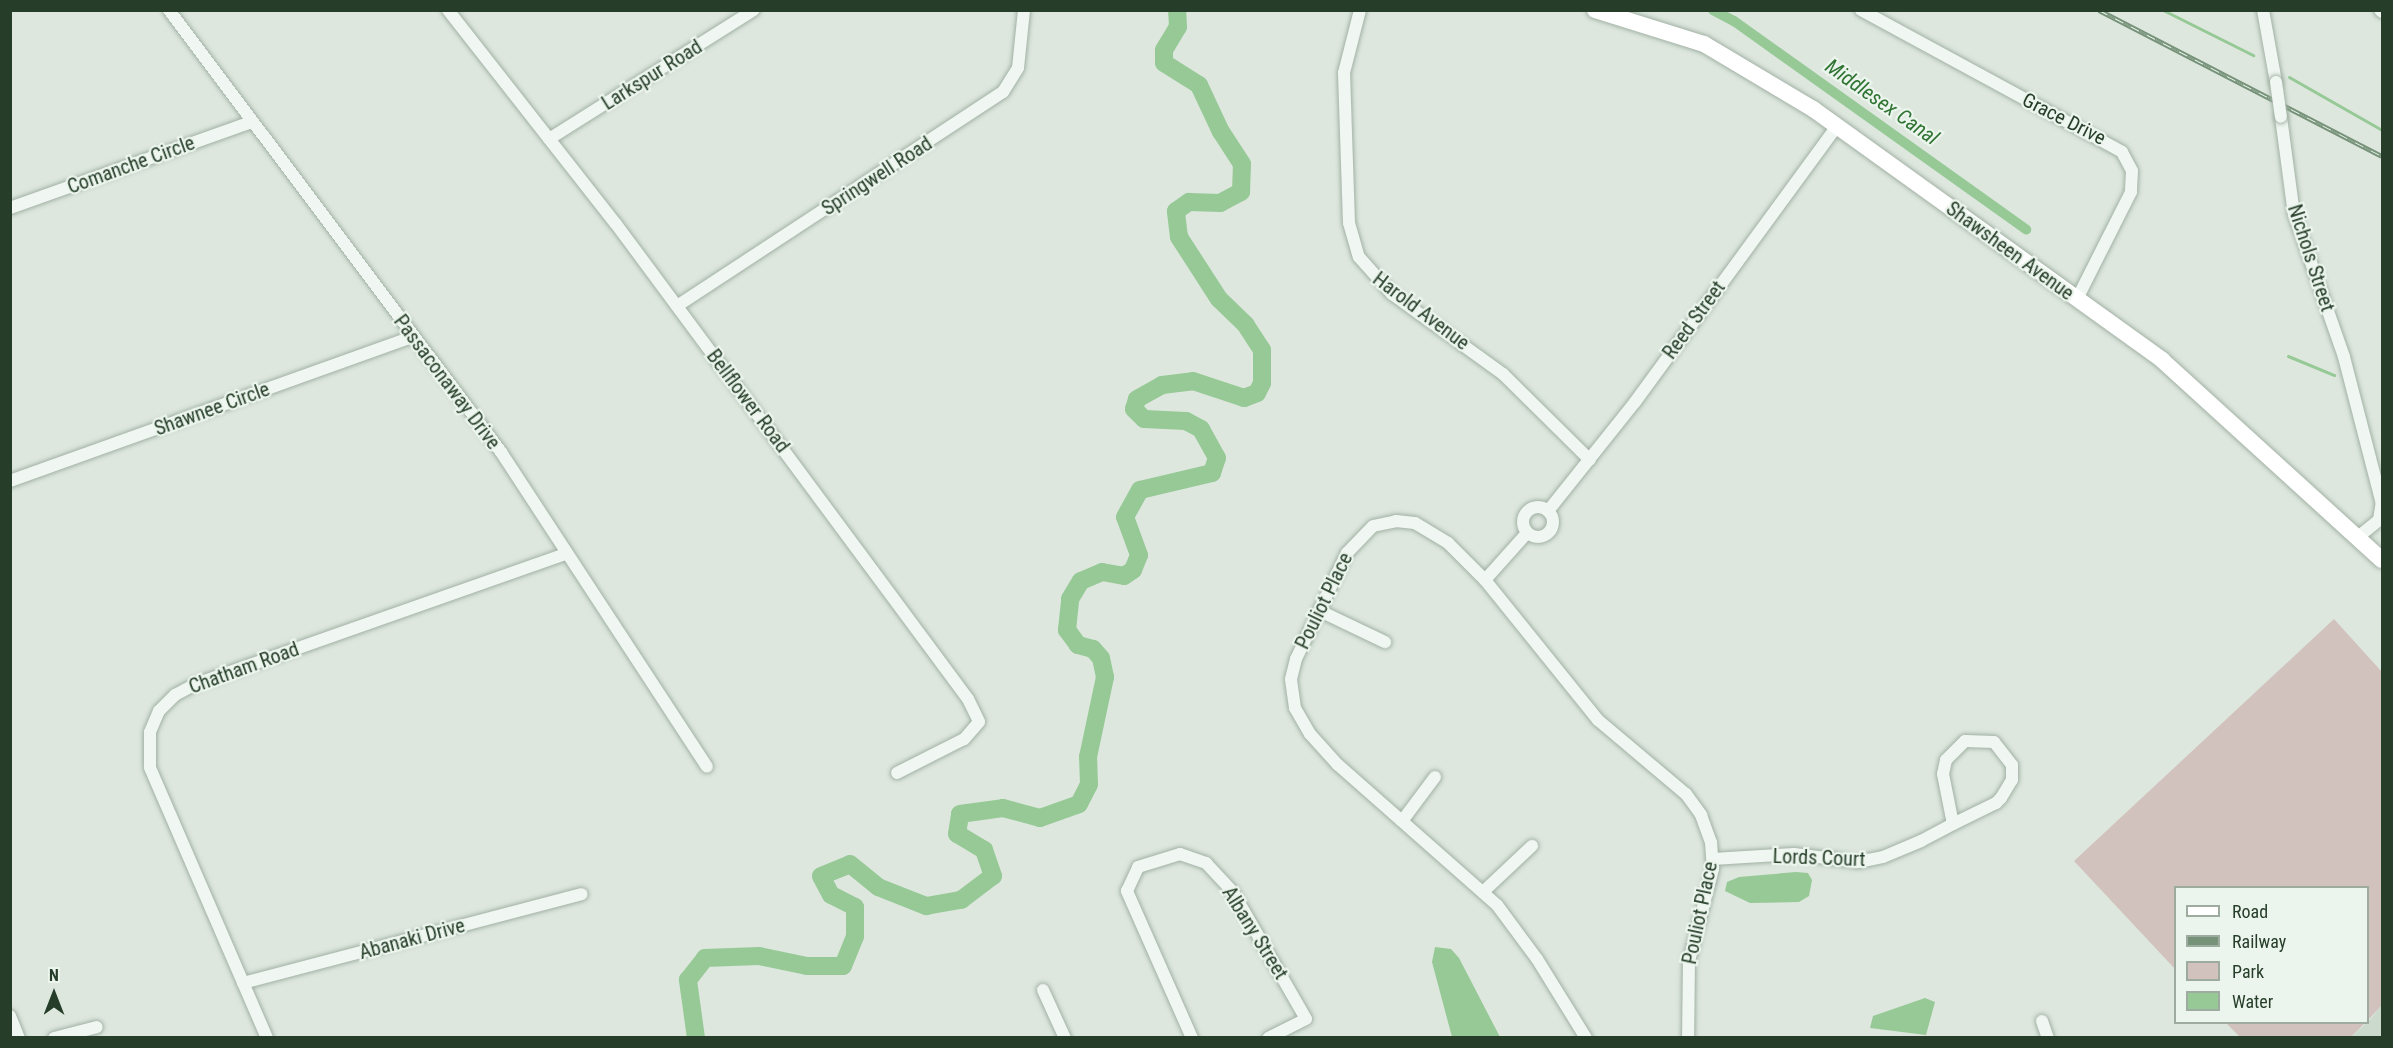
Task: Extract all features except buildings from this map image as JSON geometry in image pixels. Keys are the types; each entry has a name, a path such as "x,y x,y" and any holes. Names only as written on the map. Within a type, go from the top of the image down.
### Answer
{"main road":[{"name":"Shawsheen Avenue","path":"1595,10 1716,50 1837,126 2162,360 2382,560"}],"street":[{"name":"Passaconaway Drive","path":"169,10 501,453 707,767"},
{"name":"Bellflower Road","path":"448,10 677,306 968,699 979,722 964,739 897,773"},
{"name":"Larkspur Road","path":"549,139 754,10"},
{"name":"Springwell Road","path":"677,306 1003,92 1018,68 1024,10"},
{"name":"Harold Avenue","path":"1360,10 1344,73 1349,223 1357,253 1378,283 1503,374 1590,460"},
{"name":"Grace Drive","path":"1861,10 2122,152 2132,171 2131,192 2077,299"},
{"name":"Nichols Street","path":"2263,10 2276,82 2294,214 2344,357 2382,502 2379,520 2358,537"},
{"name":"Comanche Circle","path":"10,208 252,122"},
{"name":"Reed Street","path":"1527,533 1538,537 1549,533 1553,522 1548,511 1590,460 1837,126"},
{"name":"Shawnee Circle","path":"10,481 413,337"},
{"path":"1485,580 1527,533 1522,522 1527,512 1538,507 1548,511"},
{"name":"Pouliot Place","path":"1586,1038 1538,959 1484,891 1319,745 1295,708 1292,668 1322,612 1353,544 1365,531 1387,521 1404,521 1431,530 1485,580 1598,720 1691,800 1706,825 1713,859 1689,961 1688,1038"},
{"name":"Chatham Road","path":"267,1038 150,767 150,732 159,711 175,695 196,684 566,554"},
{"path":"1322,612 1385,642"},
{"name":"Lords Court","path":"1713,859 1794,854 1874,861 1953,824 1996,803 2010,787 2012,765 1994,742 1965,741 1946,760 1943,774 1953,824"},
{"path":"1402,820 1436,777"},
{"path":"1484,891 1532,846"},
{"name":"Albany Street","path":"1192,1038 1133,911 1127,891 1130,877 1138,867 1161,859 1194,856 1215,870 1242,905 1306,1019 1268,1038"},
{"name":"Abanaki Drive","path":"243,983 582,894"},
{"path":"1043,990 1065,1038"},
{"path":"10,1016 19,1038"},
{"path":"2042,1021 2048,1038"},
{"path":"54,1038 97,1027"}],"shaded area":[{"path":"2382,1005 2382,1037 2350,1038 2366,1024 2369,1024 2369,1021"}],"green space":[{"path":"2334,619 2382,672 2382,1005 2369,1019 2369,886 2174,886 2174,968 2074,861"},
{"path":"2227,1024 2364,1024 2350,1038 2240,1037"}],"water":[{"path":"1808,873 1812,880 1809,896 1799,902 1750,903 1725,891 1727,882 1739,877"},
{"path":"1435,947 1451,949 1459,958 1500,1037 1452,1037 1432,962"},
{"path":"1925,998 1935,1002 1926,1035 1870,1028 1873,1016"}],"waterway":[{"path":"696,1038 688,980 705,958 759,956 807,966 843,966 855,937 855,907 831,895 821,876 850,864 878,887 926,906 961,900 993,876 984,850 957,834 960,814 1003,808 1040,818 1079,804 1089,784 1088,757 1105,677 1101,658 1093,649 1078,645 1067,630 1070,599 1081,581 1102,572 1124,576 1133,570 1139,555 1125,517 1140,490 1212,473 1217,458 1201,429 1186,421 1144,419 1134,409 1137,399 1162,385 1193,381 1244,398 1257,393 1262,383 1262,350 1246,325 1219,299 1179,237 1176,211 1189,202 1220,203 1241,192 1242,164 1221,132 1199,85 1164,63 1164,50 1178,27 1177,10"},
{"name":"Middlesex Canal","path":"1713,10 1734,21 2026,229"},
{"path":"2163,10 2253,55"},
{"path":"2289,77 2382,130"},
{"name":"Middlesex Canal","path":"2288,356 2334,375"}],"railway":[{"path":"2099,10 2382,156"}]}
